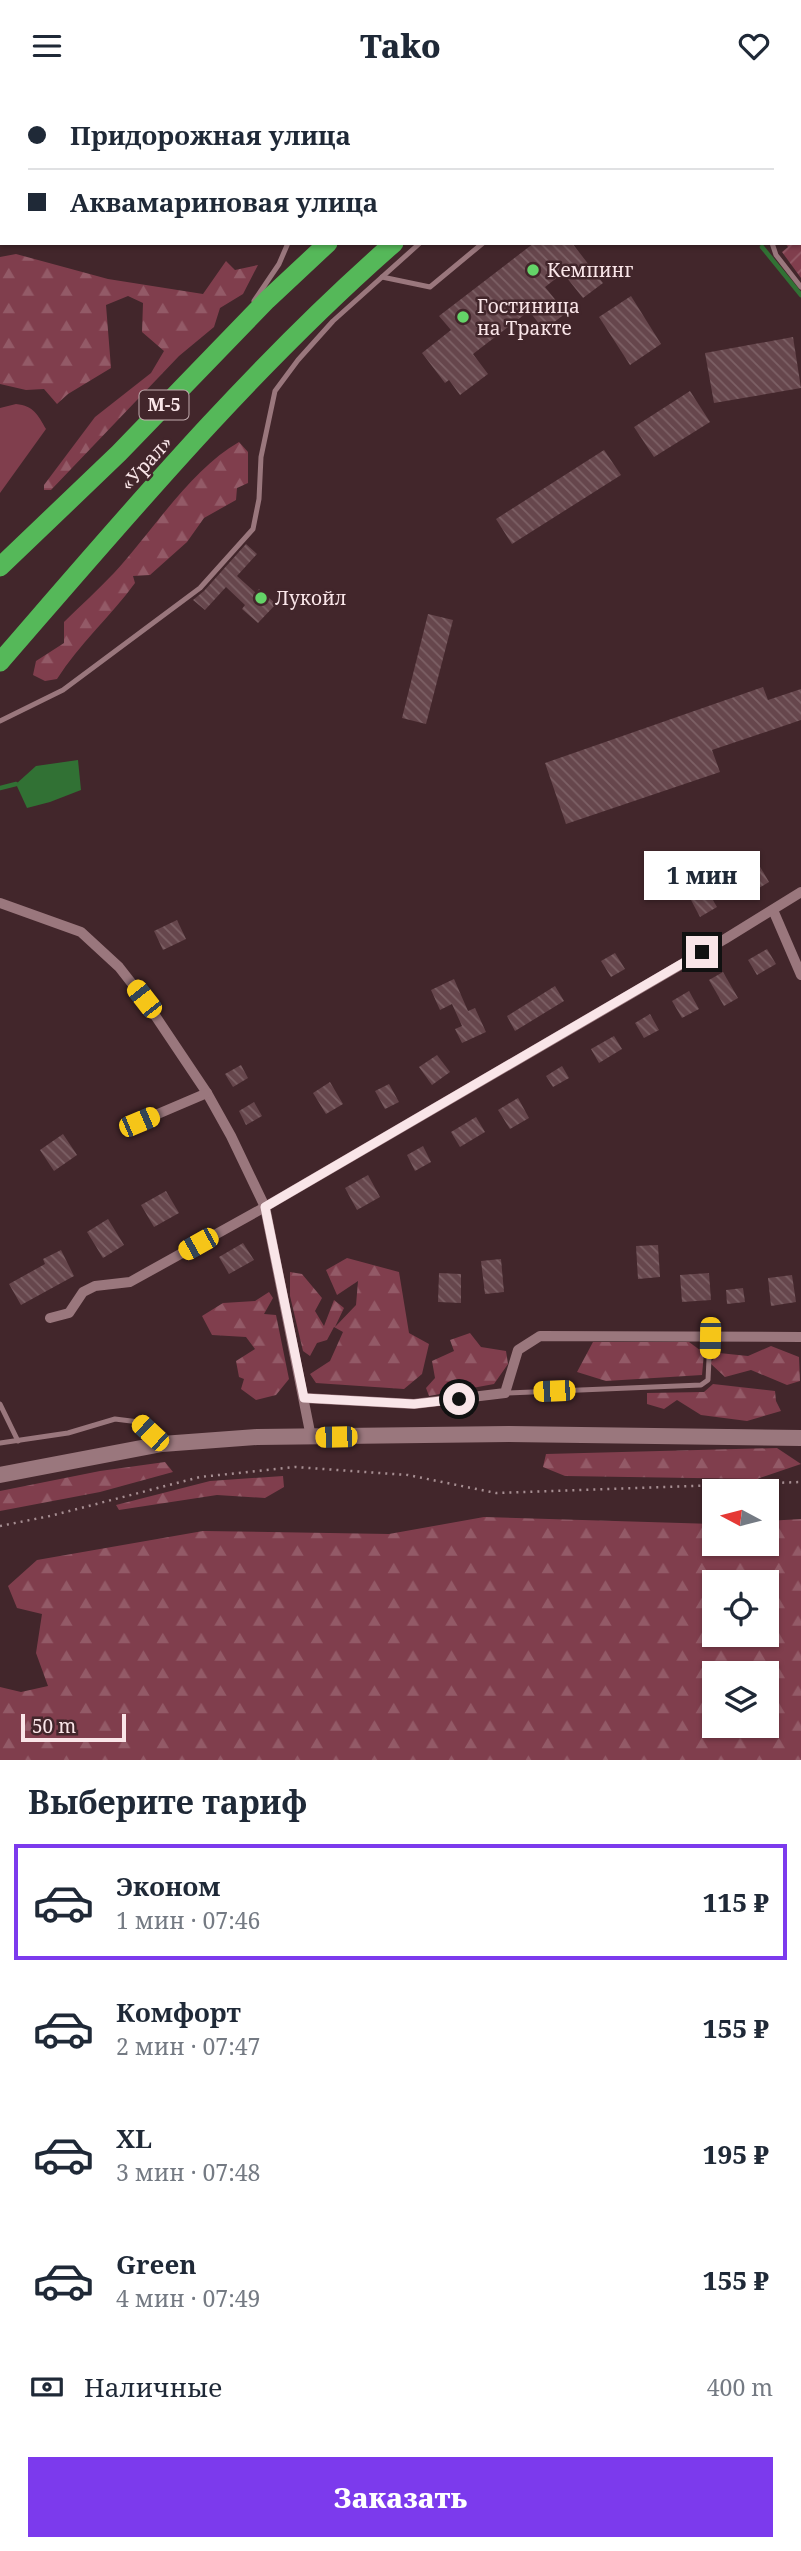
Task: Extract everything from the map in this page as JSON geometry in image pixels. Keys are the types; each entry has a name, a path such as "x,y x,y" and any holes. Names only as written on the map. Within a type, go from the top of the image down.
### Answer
{"highway":[{"name":"«Урал»","path":"0,567 119,453 225,342 326,245"},
{"name":"«Урал»","path":"0,663 254,378 392,245"}],"main road":[{"path":"0,1475 162,1444 257,1437 509,1434 801,1438"}],"street":[{"path":"50,1318 69,1313 83,1292 95,1286 130,1282 265,1207 801,892"},
{"path":"0,903 81,932 110,958 144,999 207,1093 265,1207 311,1437"},
{"path":"773,910 801,975"},
{"path":"139,1122 207,1093"},
{"path":"304,1398 414,1404 505,1393 518,1350 540,1336 801,1337"}],"lane":[{"path":"225,342 279,264 287,245"},
{"path":"0,721 63,690 190,596 253,529 259,499 261,457 275,391 333,321 418,245"},
{"path":"382,277 430,287 481,245"},
{"path":"773,245 776,255 801,287"},
{"path":"505,1393 701,1385 708,1380 710,1338"},
{"path":"0,1404 18,1441"},
{"path":"0,1443 68,1433 115,1419 139,1422 162,1444"}],"path":[{"path":"0,1525 50,1516 200,1477 295,1467 408,1475 496,1493 801,1482"}],"green space":[{"path":"786,245 801,245 801,278 782,252 788,247"},
{"path":"16,254 108,279 203,294 226,261 235,270 258,265 243,294 220,308 214,327 179,356 51,490 44,490 44,485 95,417 151,373 164,351 142,332 143,303 128,296 106,305 111,368 68,394 57,404 44,389 26,390 0,384 0,257"},
{"path":"16,404 31,409 46,429 0,493 0,408"},
{"path":"239,442 248,452 248,483 237,488 236,500 204,518 187,542 150,575 133,576 135,583 57,679 45,681 33,675 36,661 64,643 64,622 114,573 188,485 221,454"},
{"path":"347,1258 399,1272 409,1333 429,1344 422,1374 404,1389 316,1383 310,1374 330,1361 343,1332 334,1327 327,1340 317,1343 310,1356 303,1351 290,1296 290,1272 302,1274 322,1298 315,1311 324,1326 334,1300 344,1308 335,1327 356,1305 358,1281 337,1295 326,1270"},
{"path":"269,1292 273,1298 264,1314 276,1315 289,1379 276,1395 256,1400 241,1389 244,1379 239,1377 236,1361 255,1349 246,1337 212,1335 202,1316 223,1303 255,1301"},
{"path":"470,1333 481,1347 506,1351 508,1364 494,1384 429,1396 426,1388 435,1378 432,1361 454,1351 450,1340"},
{"path":"593,1342 689,1342 704,1353 702,1375 606,1381 577,1372"},
{"path":"771,1346 799,1357 800,1381 787,1385 751,1370 725,1377 710,1363 719,1353 748,1356"},
{"path":"713,1384 775,1391 781,1411 747,1421 701,1415 677,1400 664,1409 647,1404 647,1393 704,1392"},
{"path":"777,1448 801,1464 757,1479 565,1476 543,1467 546,1454"},
{"path":"165,1462 173,1472 100,1492 0,1511 0,1491 100,1471"},
{"path":"283,1476 284,1487 265,1498 217,1495 119,1510 116,1505 210,1481"},
{"path":"484,1517 702,1524 702,1556 779,1556 779,1520 801,1519 801,1760 0,1760 0,1687 21,1692 48,1686 36,1653 42,1614 17,1608 8,1586 37,1560 203,1531 389,1534"}],"shaded area":[{"path":"78,760 81,790 27,808 16,784 36,766"}],"building":[{"path":"531,245 574,245 603,283 583,298 563,273 545,287 566,313 544,330 529,311 473,354 488,374 460,395 449,380 445,383 422,353 451,330 439,316"},
{"path":"631,296 661,344 630,365 599,317"},
{"path":"793,337 801,388 714,403 705,353"},
{"path":"690,391 710,422 654,457 634,427"},
{"path":"604,450 621,475 512,544 496,519"},
{"path":"246,544 257,554 237,576 256,593 259,589 276,604 258,623 242,609 245,605 226,587 205,610 193,600"},
{"path":"428,614 453,620 426,724 402,718"},
{"path":"763,687 768,700 801,689 801,720 712,750 720,772 566,824 545,763"},
{"path":"759,865 769,882 754,891 744,874"},
{"path":"707,890 717,907 700,917 691,900"},
{"path":"177,920 186,939 163,950 154,931"},
{"path":"767,949 776,964 757,975 748,960"},
{"path":"615,953 625,969 611,977 601,961"},
{"path":"723,972 738,998 724,1006 709,980"},
{"path":"454,979 468,1011 475,1008 486,1032 462,1043 455,1029 462,1026 452,1004 440,1010 431,990"},
{"path":"555,986 564,1001 515,1031 507,1016"},
{"path":"689,991 699,1009 682,1018 672,1001"},
{"path":"650,1014 659,1030 644,1038 635,1023"},
{"path":"614,1036 622,1049 599,1063 591,1049"},
{"path":"437,1055 450,1072 432,1085 419,1067"},
{"path":"241,1065 248,1078 233,1087 225,1074"},
{"path":"562,1066 569,1078 553,1087 546,1076"},
{"path":"330,1082 343,1104 326,1114 313,1093"},
{"path":"389,1084 399,1102 385,1109 375,1091"},
{"path":"518,1098 529,1118 510,1129 498,1110"},
{"path":"254,1102 262,1116 246,1125 239,1111"},
{"path":"476,1117 485,1132 460,1147 451,1132"},
{"path":"63,1134 77,1155 54,1171 40,1150"},
{"path":"423,1146 431,1162 415,1171 407,1155"},
{"path":"368,1175 380,1197 357,1210 345,1188"},
{"path":"166,1191 179,1213 154,1227 141,1205"},
{"path":"108,1219 124,1245 103,1258 87,1232"},
{"path":"243,1243 254,1260 229,1274 219,1257"},
{"path":"658,1245 660,1277 638,1279 636,1246"},
{"path":"61,1250 74,1276 21,1305 9,1284 45,1264 43,1259"},
{"path":"501,1259 504,1292 485,1294 481,1261"},
{"path":"439,1273 461,1274 461,1303 438,1302"},
{"path":"709,1273 711,1300 682,1302 680,1275"},
{"path":"792,1275 796,1302 771,1306 768,1278"},
{"path":"743,1288 745,1302 727,1304 726,1290"}],"waterway":[{"path":"762,247 801,295"},
{"path":"0,788 16,784"}],"place":[{"name":"Кемпинг","path":"533,270"},
{"name":"Гостиница на Тракте","path":"463,317"},
{"name":"Лукойл","path":"261,598"}],"route":[{"path":"459,1399 414,1404 304,1398 265,1207 702,952"}]}
